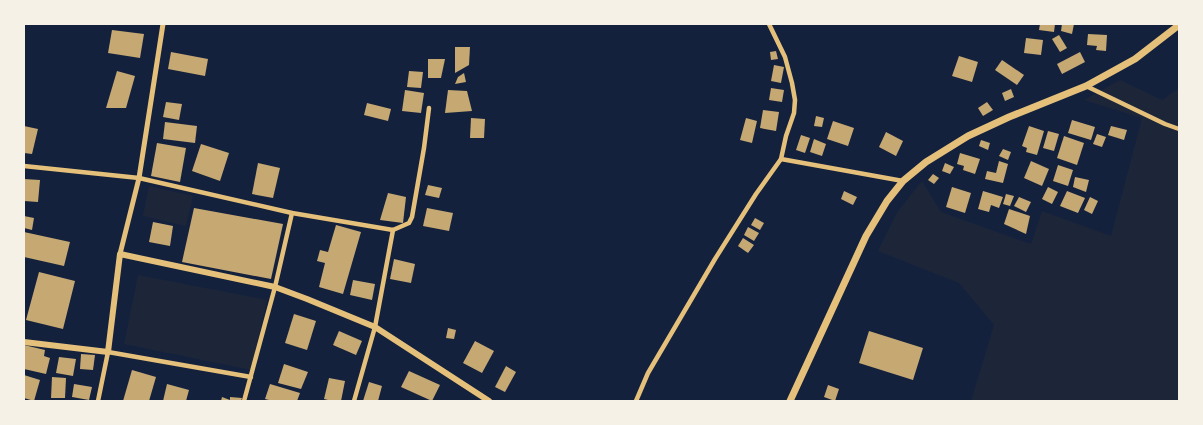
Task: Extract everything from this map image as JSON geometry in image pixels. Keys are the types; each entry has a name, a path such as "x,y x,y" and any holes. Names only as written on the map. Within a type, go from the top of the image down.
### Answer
{"main road":[{"path":"790,401 866,236 887,201 903,181 926,162 968,136 1086,86 1135,59 1179,25"},
{"path":"24,342 108,352 120,254 275,287 308,299 375,327 489,401"}],"street":[{"path":"120,254 138,178 163,24"},
{"path":"636,401 648,373 715,259 756,194 781,159 794,113 795,100 785,57 769,24"},
{"path":"1086,86 1179,129"},
{"path":"24,166 138,178 292,213 393,230 409,223 412,217 429,108"},
{"path":"781,159 903,181"},
{"path":"244,401 275,287 292,213"},
{"path":"354,401 375,327 393,230"},
{"path":"98,401 108,352 251,377"}],"shaded area":[{"path":"1120,80 1162,100 1179,88 1179,401 971,401 994,325 959,283 878,251 898,211 922,181 941,212 1031,244 1042,211 1111,236 1142,118 1084,100"},
{"path":"149,186 193,196 186,226 143,216"},
{"path":"138,275 267,300 251,370 124,344"}],"building":[{"path":"1040,24 1055,24 1054,32 1039,30"},
{"path":"1062,24 1074,24 1072,34 1061,31"},
{"path":"112,30 144,34 140,58 108,53"},
{"path":"1088,34 1107,35 1106,51 1096,50 1097,46 1087,45"},
{"path":"1059,35 1067,48 1060,52 1052,39"},
{"path":"1026,38 1043,40 1041,55 1024,53"},
{"path":"455,47 470,47 469,65 455,73"},
{"path":"776,51 778,59 771,60 770,52"},
{"path":"171,52 208,59 205,76 168,69"},
{"path":"1080,52 1085,62 1062,74 1057,64"},
{"path":"959,56 978,62 972,82 952,76"},
{"path":"428,59 445,59 441,78 428,78"},
{"path":"1002,60 1024,75 1017,85 995,70"},
{"path":"774,65 784,67 781,83 771,81"},
{"path":"117,71 135,76 126,108 106,108"},
{"path":"409,71 423,72 421,88 407,87"},
{"path":"464,73 466,82 455,84 458,77"},
{"path":"771,88 784,90 782,102 769,100"},
{"path":"1011,89 1014,97 1005,101 1002,93"},
{"path":"405,90 424,93 421,113 402,111"},
{"path":"448,90 467,91 472,111 445,113"},
{"path":"166,102 182,104 179,120 163,117"},
{"path":"987,102 993,110 983,116 978,108"},
{"path":"367,103 391,109 388,121 364,115"},
{"path":"763,110 779,112 776,131 760,128"},
{"path":"816,116 824,118 822,127 814,126"},
{"path":"471,118 485,119 484,138 470,138"},
{"path":"746,118 757,121 752,143 740,140"},
{"path":"1072,120 1095,127 1091,140 1068,133"},
{"path":"833,121 854,128 848,146 827,139"},
{"path":"165,122 197,126 195,143 163,139"},
{"path":"24,126 38,129 32,154 24,153"},
{"path":"1029,126 1044,131 1037,155 1026,152 1027,148 1022,146"},
{"path":"1111,126 1127,130 1124,140 1108,135"},
{"path":"1048,131 1059,134 1054,151 1043,148"},
{"path":"886,132 903,141 896,156 879,147"},
{"path":"1097,134 1106,137 1102,147 1093,144"},
{"path":"801,135 810,138 805,153 796,150"},
{"path":"1064,136 1084,143 1077,165 1057,158"},
{"path":"814,139 826,144 822,156 810,152"},
{"path":"981,140 990,143 988,150 979,146"},
{"path":"157,143 186,148 180,182 151,176"},
{"path":"201,144 229,153 220,181 192,171"},
{"path":"1003,149 1011,152 1008,160 999,156"},
{"path":"960,153 980,159 975,174 963,170 964,166 957,164"},
{"path":"999,161 1008,164 1003,183 985,179 987,171 996,173"},
{"path":"1031,161 1049,169 1042,186 1024,178"},
{"path":"258,163 280,168 273,198 252,194"},
{"path":"945,163 954,167 950,174 942,171"},
{"path":"1058,165 1073,170 1068,186 1053,181"},
{"path":"933,174 939,178 934,184 928,180"},
{"path":"1075,177 1089,180 1086,192 1073,187"},
{"path":"24,179 40,180 38,202 24,201"},
{"path":"428,185 442,188 439,198 425,195"},
{"path":"952,187 971,193 965,213 946,207"},
{"path":"1048,187 1058,192 1052,204 1042,199"},
{"path":"844,191 857,197 853,205 841,199"},
{"path":"983,191 1003,197 999,208 991,205 989,212 978,209"},
{"path":"1067,191 1085,198 1078,213 1060,206"},
{"path":"388,193 406,197 403,223 380,220"},
{"path":"1006,194 1014,196 1010,206 1003,204"},
{"path":"1019,197 1031,202 1026,212 1014,206"},
{"path":"1090,197 1098,201 1092,214 1084,210"},
{"path":"194,208 283,224 271,279 182,262"},
{"path":"427,208 453,213 449,231 423,226"},
{"path":"1009,209 1030,216 1026,234 1004,224"},
{"path":"24,216 34,218 32,230 24,228"},
{"path":"755,218 764,223 760,230 751,225"},
{"path":"153,222 173,226 170,246 149,242"},
{"path":"336,225 361,232 343,294 319,287 325,263 317,261 320,250 328,252"},
{"path":"748,227 759,233 754,241 744,235"},
{"path":"24,232 70,242 64,266 24,257"},
{"path":"743,238 754,245 748,253 738,246"},
{"path":"394,259 415,264 411,283 390,279"},
{"path":"39,272 75,281 63,329 26,320"},
{"path":"353,280 375,284 372,300 350,295"},
{"path":"294,314 316,321 307,350 285,343"},
{"path":"448,328 456,330 454,339 446,338"},
{"path":"339,331 362,341 356,355 333,345"},
{"path":"869,331 923,348 913,380 859,363"},
{"path":"475,341 494,351 482,373 463,363"},
{"path":"24,345 45,350 44,356 50,358 46,374 24,369"},
{"path":"81,354 95,355 93,370 80,369"},
{"path":"59,357 76,359 73,376 56,373"},
{"path":"284,364 308,372 301,389 278,383"},
{"path":"506,366 516,372 505,392 495,387"},
{"path":"132,370 156,377 149,401 123,401"},
{"path":"409,371 440,385 432,401 401,387"},
{"path":"24,375 40,380 34,401 24,398"},
{"path":"52,377 66,378 65,398 51,398"},
{"path":"329,378 345,381 341,401 324,399"},
{"path":"369,382 382,386 378,401 363,401"},
{"path":"74,384 92,387 89,400 72,397"},
{"path":"167,384 189,390 186,401 163,401"},
{"path":"270,384 300,393 297,401 265,399"},
{"path":"828,385 839,389 835,401 824,397"},
{"path":"222,397 230,400 230,397 242,398 241,401 221,401"}]}
